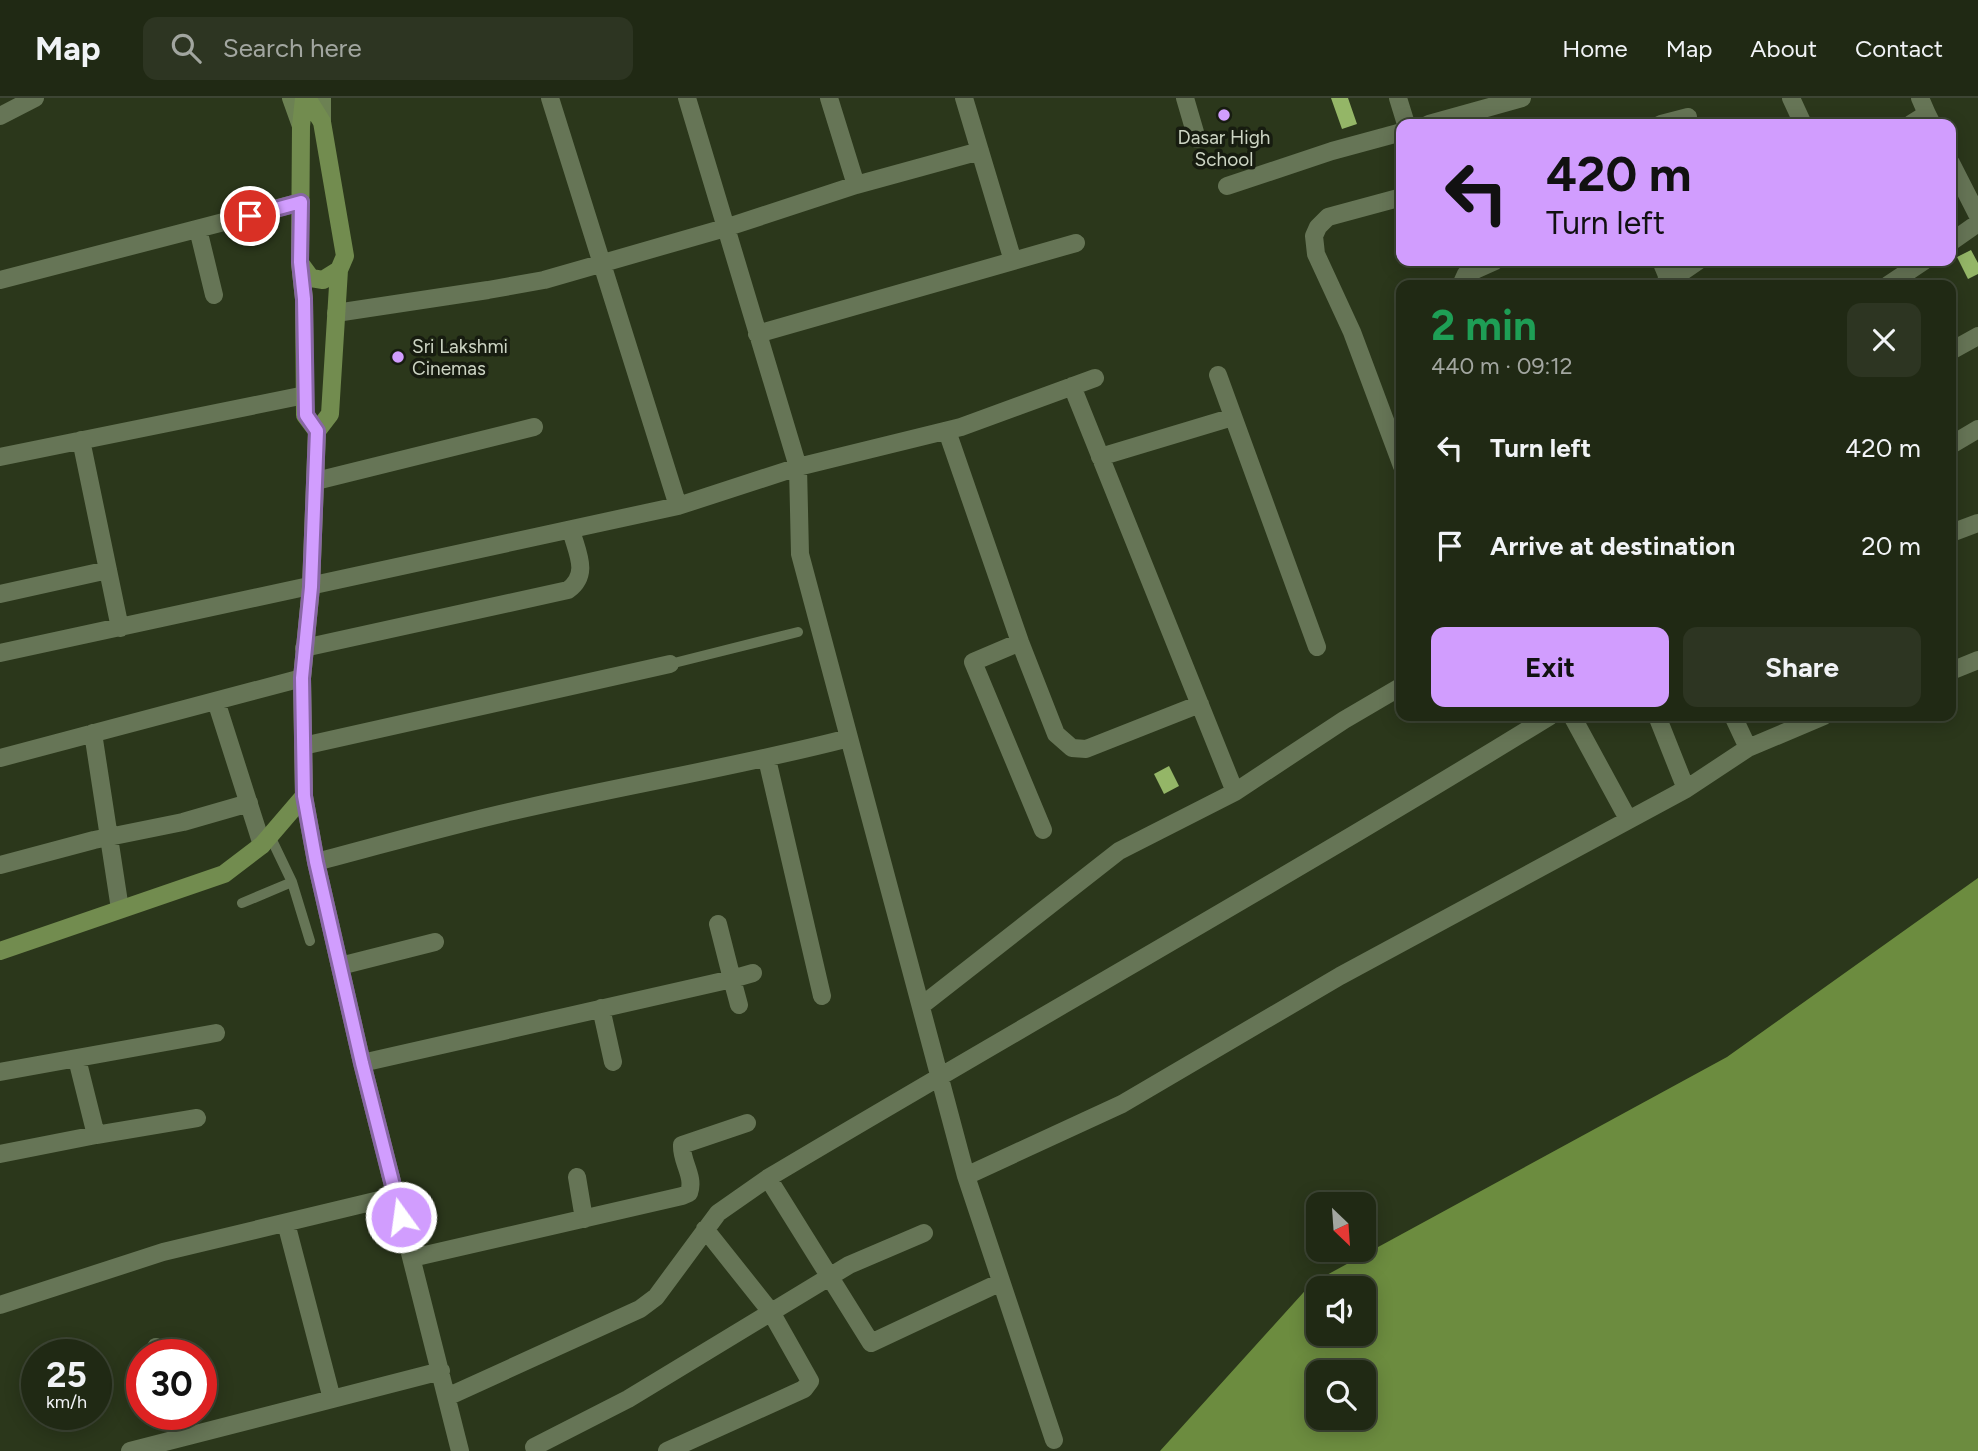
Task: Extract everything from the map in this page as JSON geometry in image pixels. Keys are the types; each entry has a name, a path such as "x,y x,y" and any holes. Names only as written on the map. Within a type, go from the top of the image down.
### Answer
{"main road":[{"path":"0,951 224,874 266,840 304,796 302,678 311,587 317,431 306,415 304,299 300,262 301,126 306,98"},
{"path":"306,98 322,122 345,256 339,270 330,414 317,431"},
{"path":"300,262 311,278 323,280 339,270"}],"street":[{"path":"0,116 35,98"},
{"path":"291,98 301,126"},
{"path":"322,98 322,122"},
{"path":"550,98 678,506"},
{"path":"687,98 798,467 800,554 966,1176 1054,1440"},
{"path":"829,98 856,185"},
{"path":"964,98 1013,261"},
{"path":"1185,98 1197,139"},
{"path":"1398,98 1404,119"},
{"path":"1447,119 1522,98"},
{"path":"1791,98 1801,119"},
{"path":"1681,119 1689,117"},
{"path":"1227,187 1332,151 1396,134"},
{"path":"336,313 544,279 725,228 856,185 980,151"},
{"path":"1956,173 1978,216"},
{"path":"1396,199 1328,217 1318,227 1314,236 1315,254 1352,332 1396,439"},
{"path":"0,280 301,202"},
{"path":"1956,238 1978,223"},
{"path":"198,229 214,295"},
{"path":"757,334 1076,243"},
{"path":"1463,280 1466,274 1484,266"},
{"path":"1673,280 1691,266"},
{"path":"1896,280 1916,266"},
{"path":"1956,348 1978,336"},
{"path":"1217,375 1317,647"},
{"path":"0,653 678,506 798,467 947,431 1095,378"},
{"path":"1072,386 1235,792"},
{"path":"0,457 305,395"},
{"path":"1100,457 1233,418"},
{"path":"316,481 534,428"},
{"path":"1956,442 1978,429"},
{"path":"947,431 1020,642 1056,734 1072,748 1086,749 1199,704"},
{"path":"81,440 120,628"},
{"path":"1956,531 1978,523"},
{"path":"304,648 568,590 577,583 581,574 572,530"},
{"path":"0,594 108,570"},
{"path":"1020,642 973,662 1043,830"},
{"path":"1956,669 1978,660"},
{"path":"303,746 670,664"},
{"path":"0,758 302,678"},
{"path":"921,1006 1119,851 1235,792 1344,720 1396,690"},
{"path":"216,701 249,803 266,840"},
{"path":"447,1397 639,1309 656,1297 718,1213 768,1178 1420,796 1542,721"},
{"path":"1575,721 1628,819"},
{"path":"1659,721 1686,789"},
{"path":"1735,721 1748,748"},
{"path":"966,1176 1122,1104 1340,976 1686,789 1748,748 1812,721"},
{"path":"93,733 120,909"},
{"path":"316,862 519,810 671,776 767,759 849,738"},
{"path":"767,759 822,996"},
{"path":"304,796 316,862 362,1063 460,1451"},
{"path":"0,864 183,822 249,803"},
{"path":"718,924 739,1005"},
{"path":"340,967 435,942"},
{"path":"362,1063 753,973"},
{"path":"601,1008 613,1062"},
{"path":"0,1072 216,1033"},
{"path":"77,1059 96,1135"},
{"path":"0,1154 197,1118"},
{"path":"412,1258 665,1201 689,1193 692,1182 682,1145 747,1123"},
{"path":"577,1177 584,1219"},
{"path":"768,1178 871,1343 1001,1282"},
{"path":"0,1305 163,1252 396,1196"},
{"path":"286,1223 332,1399"},
{"path":"667,1451 808,1386 810,1381 771,1312 705,1229"},
{"path":"534,1447 628,1399 849,1265 924,1233"},
{"path":"130,1451 441,1371"},
{"path":"179,1430 181,1437"}],"lane":[{"path":"670,664 798,632"},
{"path":"266,840 292,882 310,942"},
{"path":"242,903 292,882"}],"shaded area":[{"path":"1978,878 1978,1451 1160,1451 1306,1290 1306,1346 1376,1346 1376,1276 1325,1276 1351,1262 1376,1262 1376,1248 1727,1057"}],"building":[{"path":"1331,98 1348,98 1357,124 1342,129"},
{"path":"1971,250 1978,263 1978,274 1968,279 1957,257"},
{"path":"1169,766 1179,786 1164,794 1154,774"}],"place":[{"name":"Dasar High School","path":"1224,115"},
{"name":"Sri Lakshmi Cinemas","path":"398,357"}],"route":[{"path":"250,216 301,202 300,262 304,299 306,415 317,431 311,587 302,678 304,796 316,862 362,1063 401,1217"}]}
